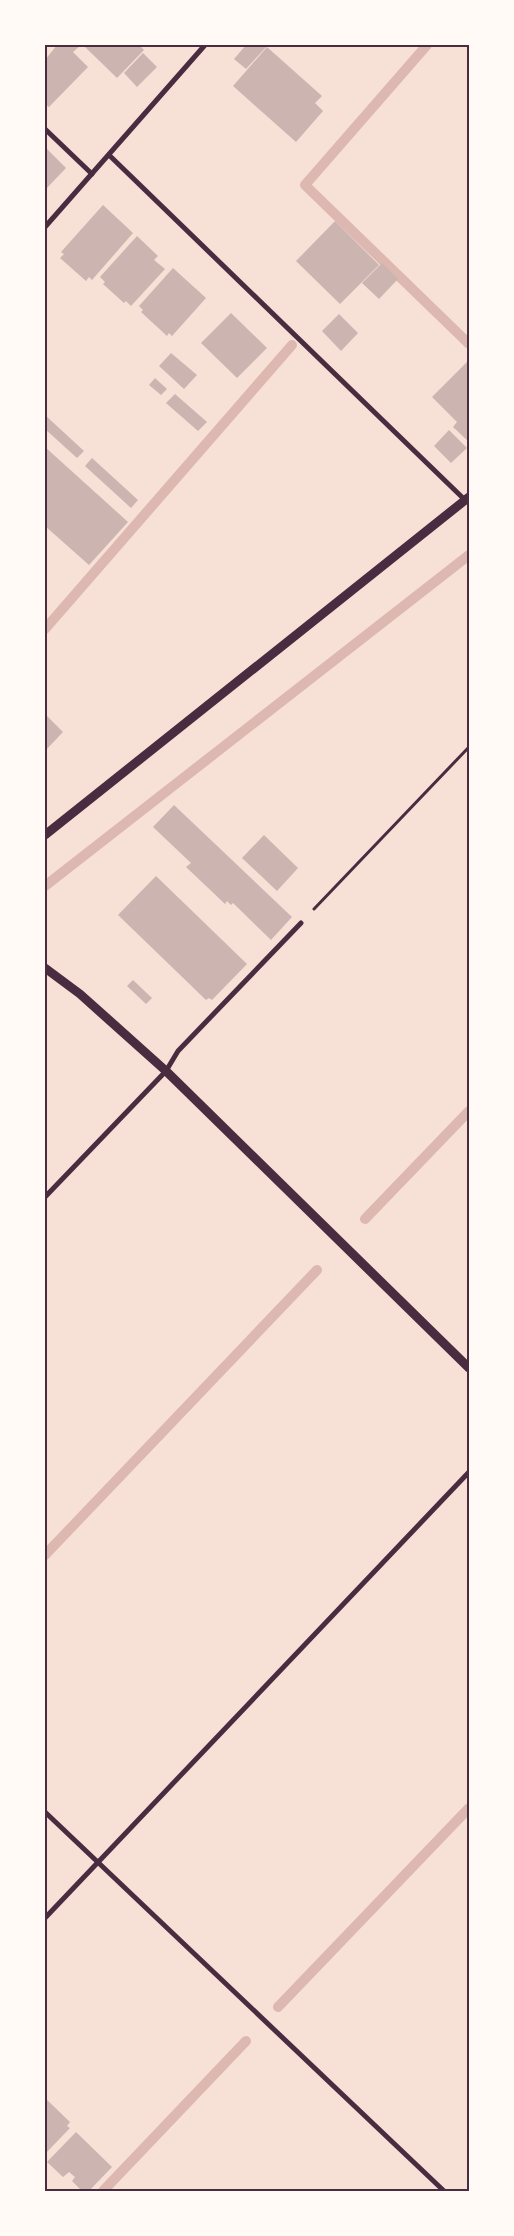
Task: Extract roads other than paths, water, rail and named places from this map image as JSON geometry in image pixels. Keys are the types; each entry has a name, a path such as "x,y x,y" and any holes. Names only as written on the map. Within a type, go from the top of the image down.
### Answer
{"street":[{"path":"45,228 205,45"},
{"path":"45,129 92,174"},
{"path":"45,835 467,498 109,155"},
{"path":"45,1197 166,1071 178,1051 300,923"},
{"path":"45,968 80,994 166,1071 469,1368"},
{"path":"45,1918 469,1472"},
{"path":"45,1812 444,2191"}],"waterway":[{"path":"427,45 305,185 469,344"},
{"path":"45,629 292,345"},
{"path":"45,886 469,555"},
{"path":"365,1219 469,1111"},
{"path":"45,1555 317,1270"},
{"path":"278,2007 469,1808"},
{"path":"103,2191 246,2041"}]}
